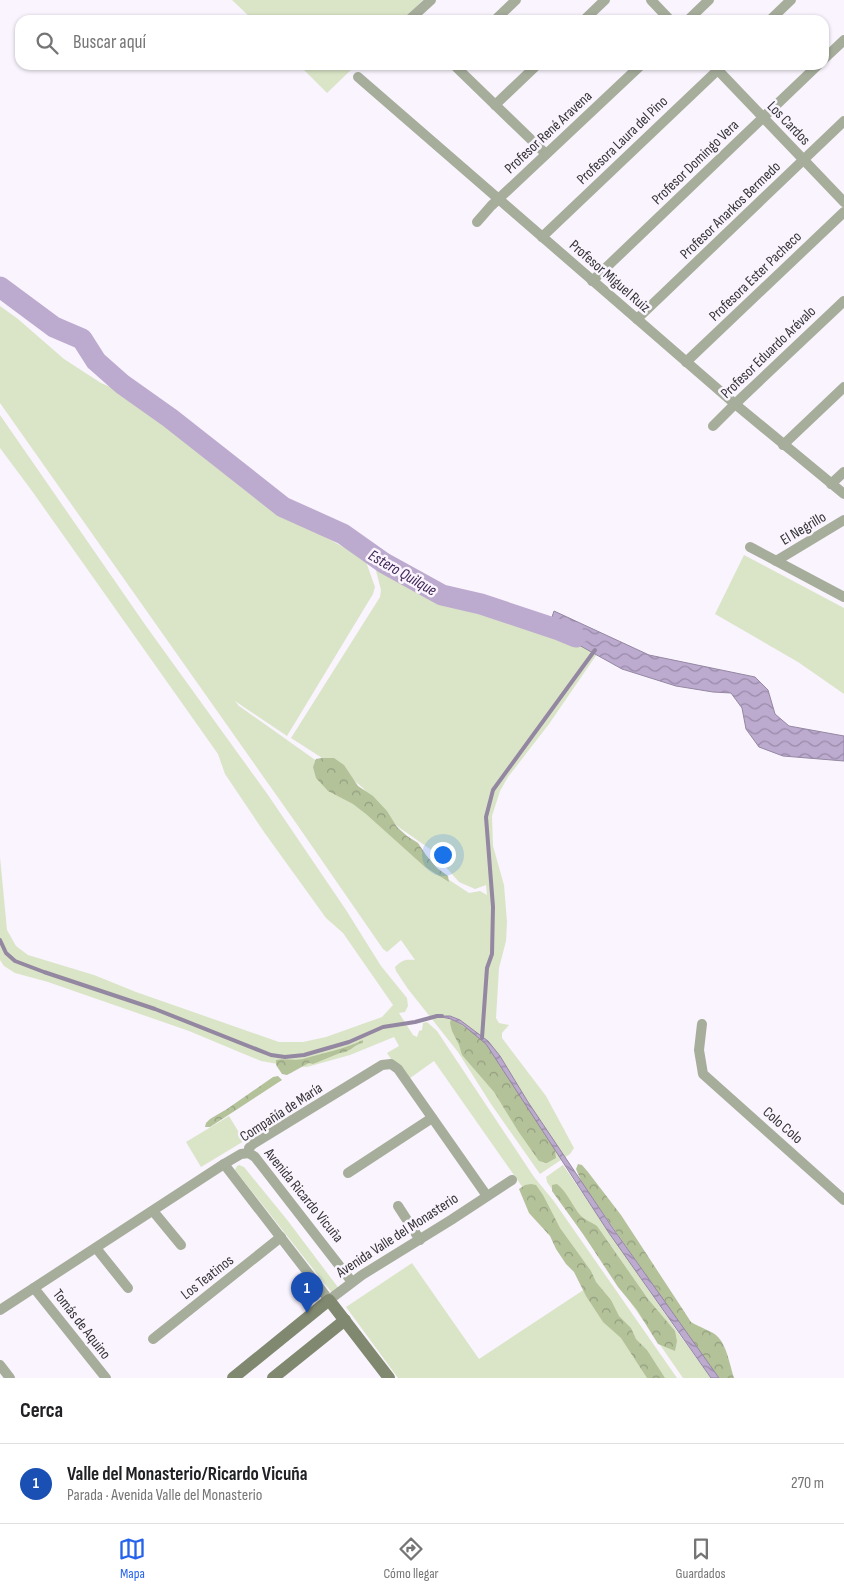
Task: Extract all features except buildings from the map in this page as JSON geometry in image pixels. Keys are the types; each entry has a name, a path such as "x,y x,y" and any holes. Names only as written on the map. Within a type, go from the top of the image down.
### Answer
{"street":[{"path":"414,15 430,0"},
{"path":"500,15 516,0"},
{"path":"589,15 605,0"},
{"path":"651,0 665,15"},
{"path":"693,15 709,0"},
{"path":"775,15 791,0"},
{"path":"829,55 844,40"},
{"path":"459,70 546,154"},
{"path":"495,105 532,70"},
{"name":"Profesor René Aravena","path":"477,222 498,199 636,70"},
{"name":"Profesora Laura del Pino","path":"542,237 715,70"},
{"name":"Los Cardos","path":"721,70 844,202"},
{"name":"Profesor Domingo Vera","path":"592,281 813,70"},
{"name":"Profesor Miguel Ruiz","path":"358,77 686,362 783,445 844,494"},
{"name":"Profesor Anarkos Bermedo","path":"637,319 844,121"},
{"name":"Profesora Ester Pacheco","path":"686,362 844,212"},
{"name":"Profesor Eduardo Arévalo","path":"714,426 844,300"},
{"path":"783,445 844,387"},
{"path":"831,484 844,472"},
{"name":"El Negrillo","path":"776,561 844,520"},
{"path":"750,546 844,598"},
{"name":"Colo Colo","path":"702,1024 699,1050 703,1074 844,1200"},
{"name":"Compañía de María","path":"0,1310 224,1164 241,1154 249,1152 249,1148 253,1144 385,1064 391,1064 398,1069 487,1196"},
{"path":"348,1173 432,1118"},
{"name":"Avenida Ricardo Vicuña","path":"249,1152 302,1216 352,1282"},
{"path":"224,1164 389,1378"},
{"name":"Avenida Valle del Monasterio","path":"233,1378 352,1282 512,1180"},
{"path":"398,1206 420,1240"},
{"path":"154,1211 181,1245"},
{"name":"Los Teatinos","path":"153,1339 281,1238"},
{"path":"96,1248 128,1288"},
{"name":"Tomás de Aquino","path":"34,1288 104,1377"},
{"path":"273,1378 345,1320"},
{"path":"0,1365 10,1378"}],"green space":[{"path":"232,0 423,0 407,15 248,15"},
{"path":"304,70 351,70 327,93"},
{"path":"0,306 64,359 101,383 117,390 148,411 217,468 280,512 365,559 375,587 373,594 287,736 235,701 239,706 328,769 428,866 469,893 480,891 487,895 486,885 475,889 459,882 430,849 397,826 363,788 344,772 291,738 380,597 381,590 374,563 442,599 523,622 597,654 549,724 508,777 500,791 492,816 493,846 504,885 507,922 506,941 499,968 496,1018 499,1023 509,1025 502,1033 502,1038 546,1096 574,1148 570,1154 540,1174 491,1104 458,1052 396,971 395,967 402,961 415,960 401,940 387,952 383,949 0,403"},
{"path":"0,415 146,626 268,795 346,910 381,966 407,998 408,1006 405,1012 399,1013 413,1035 417,1037 419,1031 422,1030 423,1023 427,1022 437,1031 534,1177 553,1200 677,1378 657,1378 653,1374 647,1378 398,1378 346,1307 412,1263 479,1359 591,1285 434,1061 406,1081 387,1053 399,1046 394,1037 350,1055 307,1067 261,1061 189,1031 48,982 15,973 4,966 0,960 0,857 7,930 16,946 28,955 94,975 136,992 279,1042 303,1042 326,1037 382,1017 393,1005 343,933 326,918 264,832 225,774 218,754 0,448"},
{"path":"744,555 844,608 844,694 798,662 715,614"},
{"path":"334,758 344,765 358,786 373,796 387,811 397,827 418,843 437,868 448,876 449,882 425,867 353,804 328,791 316,778 313,767 316,759"},
{"path":"451,1019 470,1030 488,1044 555,1150 556,1158 547,1163 539,1161 494,1092 462,1055 452,1031"},
{"path":"363,1040 363,1043 347,1052 313,1064 309,1063 287,1075 282,1074 276,1065 276,1060 303,1059"},
{"path":"278,1076 282,1080 210,1127 205,1127 210,1119 273,1077"},
{"path":"229,1116 244,1141 201,1167 186,1142"},
{"path":"578,1164 582,1165 588,1172 621,1215 691,1322 713,1333 721,1341 734,1378 718,1378 714,1373 582,1183 576,1169"},
{"path":"239,1165 244,1167 288,1221 337,1286 338,1288 332,1293 235,1170"},
{"path":"563,1165 711,1378 683,1378 547,1182 546,1177"},
{"path":"531,1184 536,1185 543,1195 560,1228 591,1271 596,1282 611,1300 619,1316 631,1328 636,1339 647,1350 665,1378 647,1378 621,1338 603,1322 586,1296 574,1272 556,1249 550,1236 529,1213 519,1189"},
{"path":"557,1184 580,1215 597,1226 648,1299 675,1331 677,1341 675,1351 658,1344 637,1310 618,1287 552,1191 552,1185"}],"water":[{"path":"554,611 649,655 755,677 768,690 775,714 789,726 844,736 844,761 783,756 759,747 746,729 742,708 731,693 676,686 622,669 568,639 547,632"},
{"path":"437,1016 450,1016 460,1020 488,1041 500,1056 528,1102 612,1227 719,1378 711,1378 609,1233 486,1044 463,1025 451,1019"}],"waterway":[{"name":"Estero Quilque","path":"0,287 54,327 82,339 96,361 122,384 170,418 283,507 343,534 384,563 442,595 481,604 576,637"},
{"path":"482,1038 487,968 492,954 493,907 486,817 493,790 595,650"},
{"path":"0,940 6,953 15,961 155,1009 271,1055 285,1057 304,1055 349,1042 383,1027 442,1016"}],"place":[{"name":"Valle del Monasterio/Ricardo Vicuña","path":"307,1313"}]}
